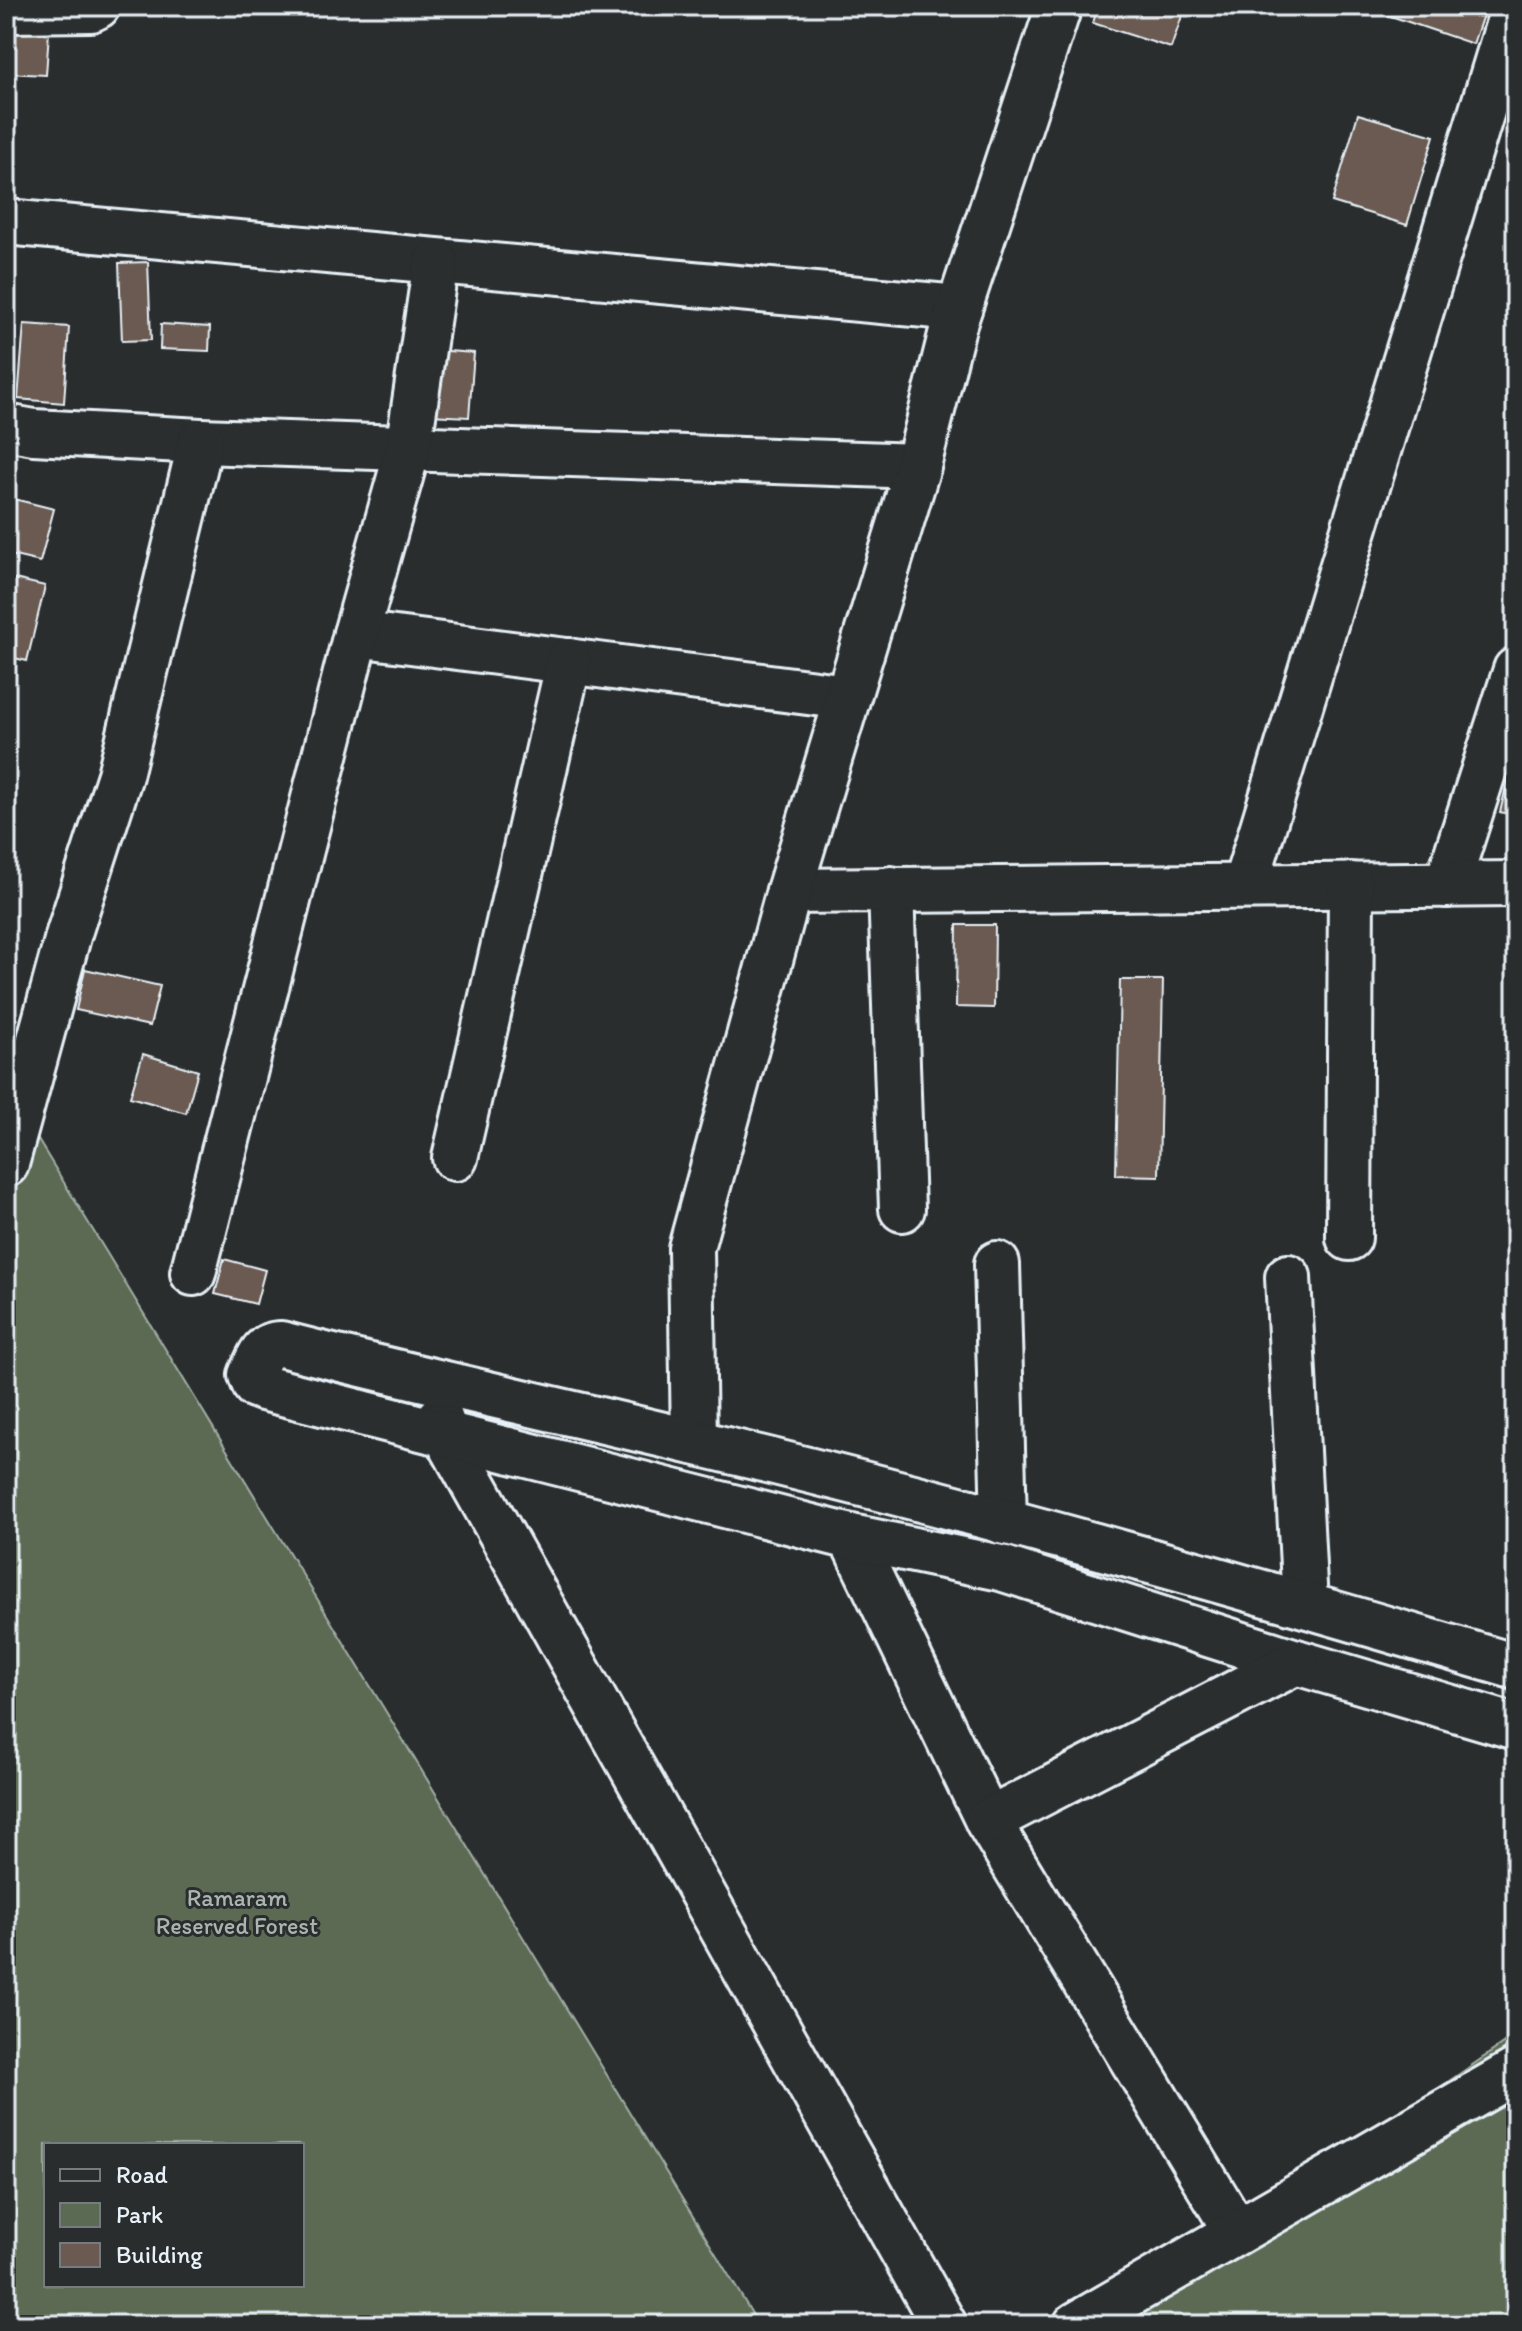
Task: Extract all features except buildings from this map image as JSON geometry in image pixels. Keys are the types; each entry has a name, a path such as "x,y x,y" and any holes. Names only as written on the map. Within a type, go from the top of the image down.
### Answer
{"street":[{"path":"15,9 91,9 97,6"},
{"path":"694,1442 691,1248 789,891 918,466 959,308 1059,6"},
{"path":"1245,886 1514,6"},
{"path":"6,222 959,308"},
{"path":"193,1273 356,634 408,449 436,262"},
{"path":"6,427 34,432 201,441 918,466"},
{"path":"6,1164 69,933 120,775 201,441"},
{"path":"356,634 847,697"},
{"path":"455,1158 569,661"},
{"path":"1447,885 1516,670"},
{"path":"789,891 1516,884"},
{"path":"1349,1238 1351,885"},
{"path":"891,889 902,1209"},
{"path":"997,1264 1004,1522"},
{"path":"1288,1277 1305,1605"},
{"path":"1516,1667 1004,1522 694,1442 428,1382 281,1344 268,1345 263,1350 251,1375 255,1385 263,1388 851,1537 1001,1568 1296,1662 1516,1727"},
{"path":"428,1382 446,1435 944,2325"},
{"path":"851,1537 988,1821 1236,2231"},
{"path":"988,1821 1296,1662"},
{"path":"1076,2325 1516,2071"}],"green space":[{"name":"Ramaram Reserved Forest","path":"32,1130 759,2325 6,2325 6,1133"},
{"path":"1516,2035 1516,2325 1095,2325"}]}
